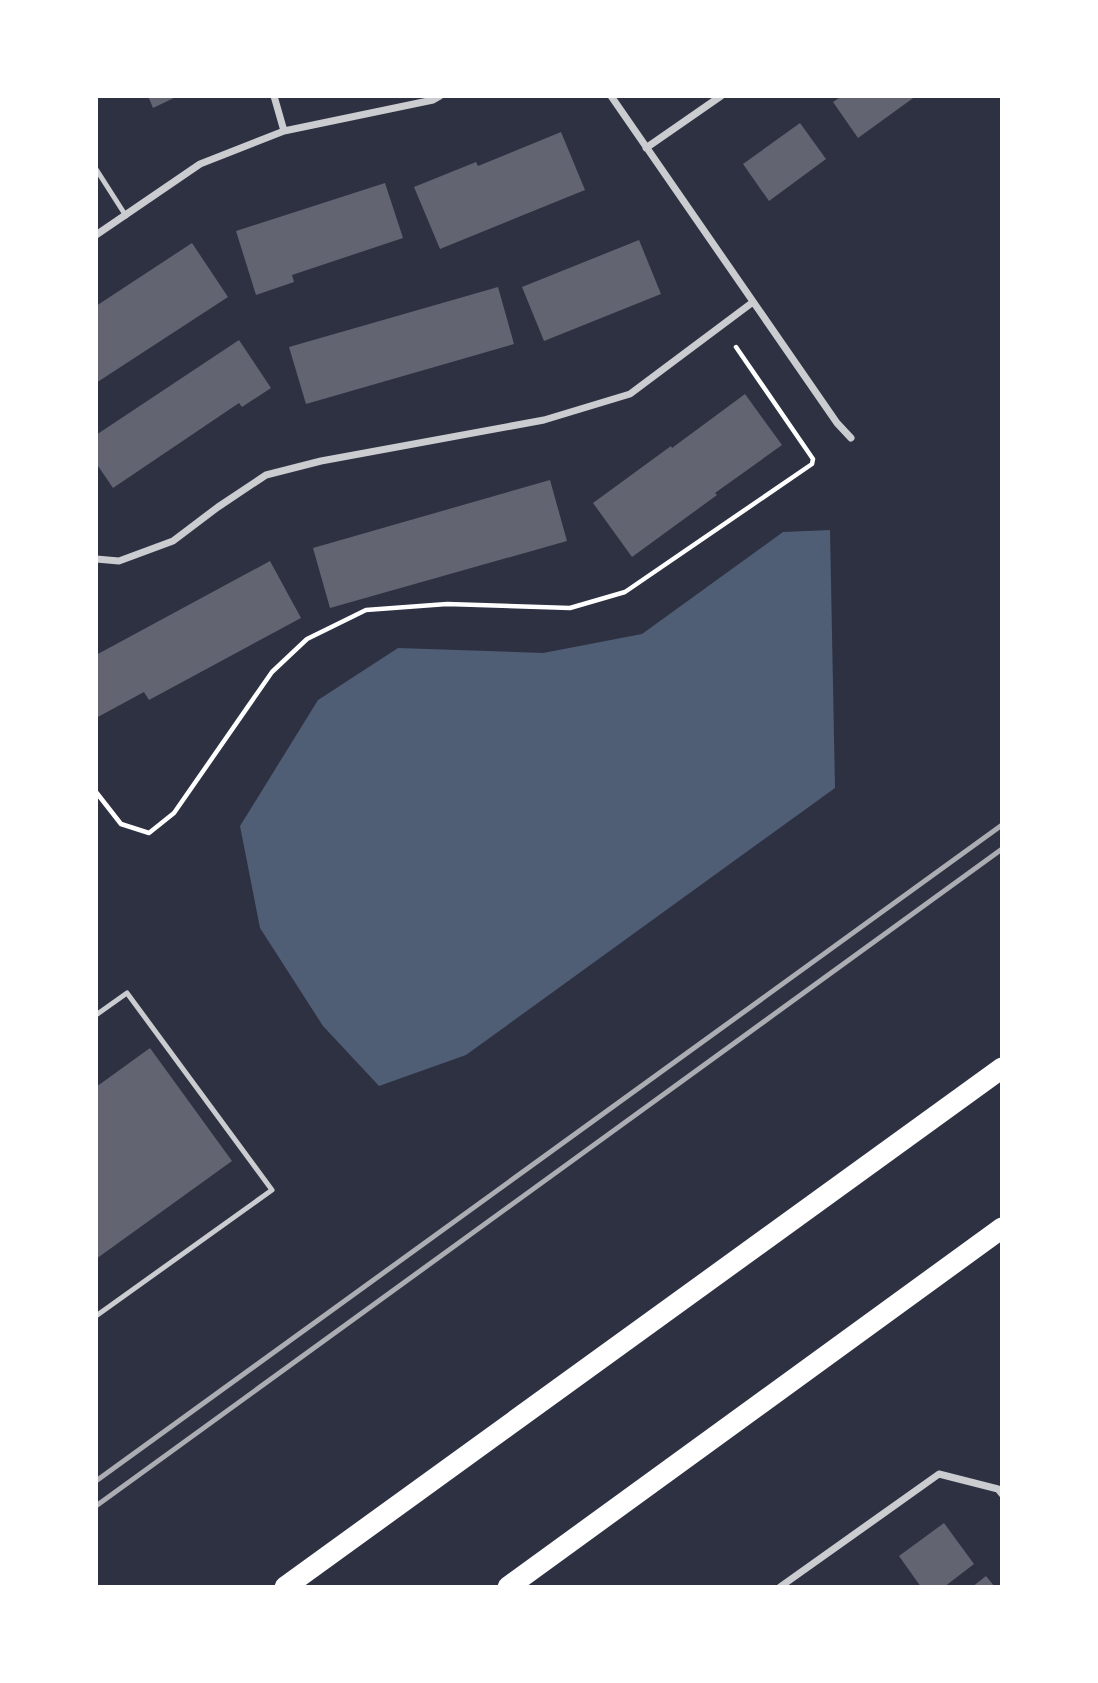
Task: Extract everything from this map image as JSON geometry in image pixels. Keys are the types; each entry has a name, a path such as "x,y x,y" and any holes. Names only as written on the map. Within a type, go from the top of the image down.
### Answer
{"highway":[{"path":"285,1587 1002,1069"},
{"path":"508,1587 1002,1228"}],"street":[{"path":"274,96 284,131"},
{"path":"96,235 200,164 284,131 433,100 440,96"},
{"path":"611,96 837,423 851,438"},
{"path":"646,148 721,96"},
{"path":"96,559 120,561 173,541 266,475 321,461 544,420 630,394 753,302"},
{"path":"780,1587 940,1474 1000,1491"}],"lane":[{"path":"96,169 126,216"},
{"path":"96,1015 127,993 272,1190 96,1316"}],"path":[{"path":"96,792 121,824 149,833 174,813 272,672 307,639 366,610 447,604 570,608 625,592 812,464 813,458 736,347"}],"water":[{"path":"830,530 835,788 466,1055 379,1086 323,1026 260,928 240,826 318,700 398,648 543,653 642,634 783,532"}],"building":[{"path":"148,96 178,96 153,108"},
{"path":"842,96 916,96 858,138 833,102"},
{"path":"800,123 826,159 769,201 743,164"},
{"path":"561,132 585,190 440,249 414,187 476,162 478,166"},
{"path":"385,183 403,238 292,275 294,282 256,295 236,231"},
{"path":"639,240 661,294 544,341 522,287"},
{"path":"192,243 228,297 96,383 96,306"},
{"path":"498,287 514,344 306,404 289,347"},
{"path":"239,340 271,388 242,407 239,403 113,488 96,463 96,435"},
{"path":"745,394 782,445 632,557 593,503"},
{"path":"550,480 567,541 330,608 313,548"},
{"path":"270,561 301,618 149,700 144,692 96,718 96,655"},
{"path":"150,1048 232,1161 96,1259 96,1087"},
{"path":"944,1523 974,1564 944,1587 921,1587 899,1556"},
{"path":"986,1576 995,1587 972,1587"}],"railway":[{"path":"96,1481 1002,825"},
{"path":"96,1506 1002,849"}]}
